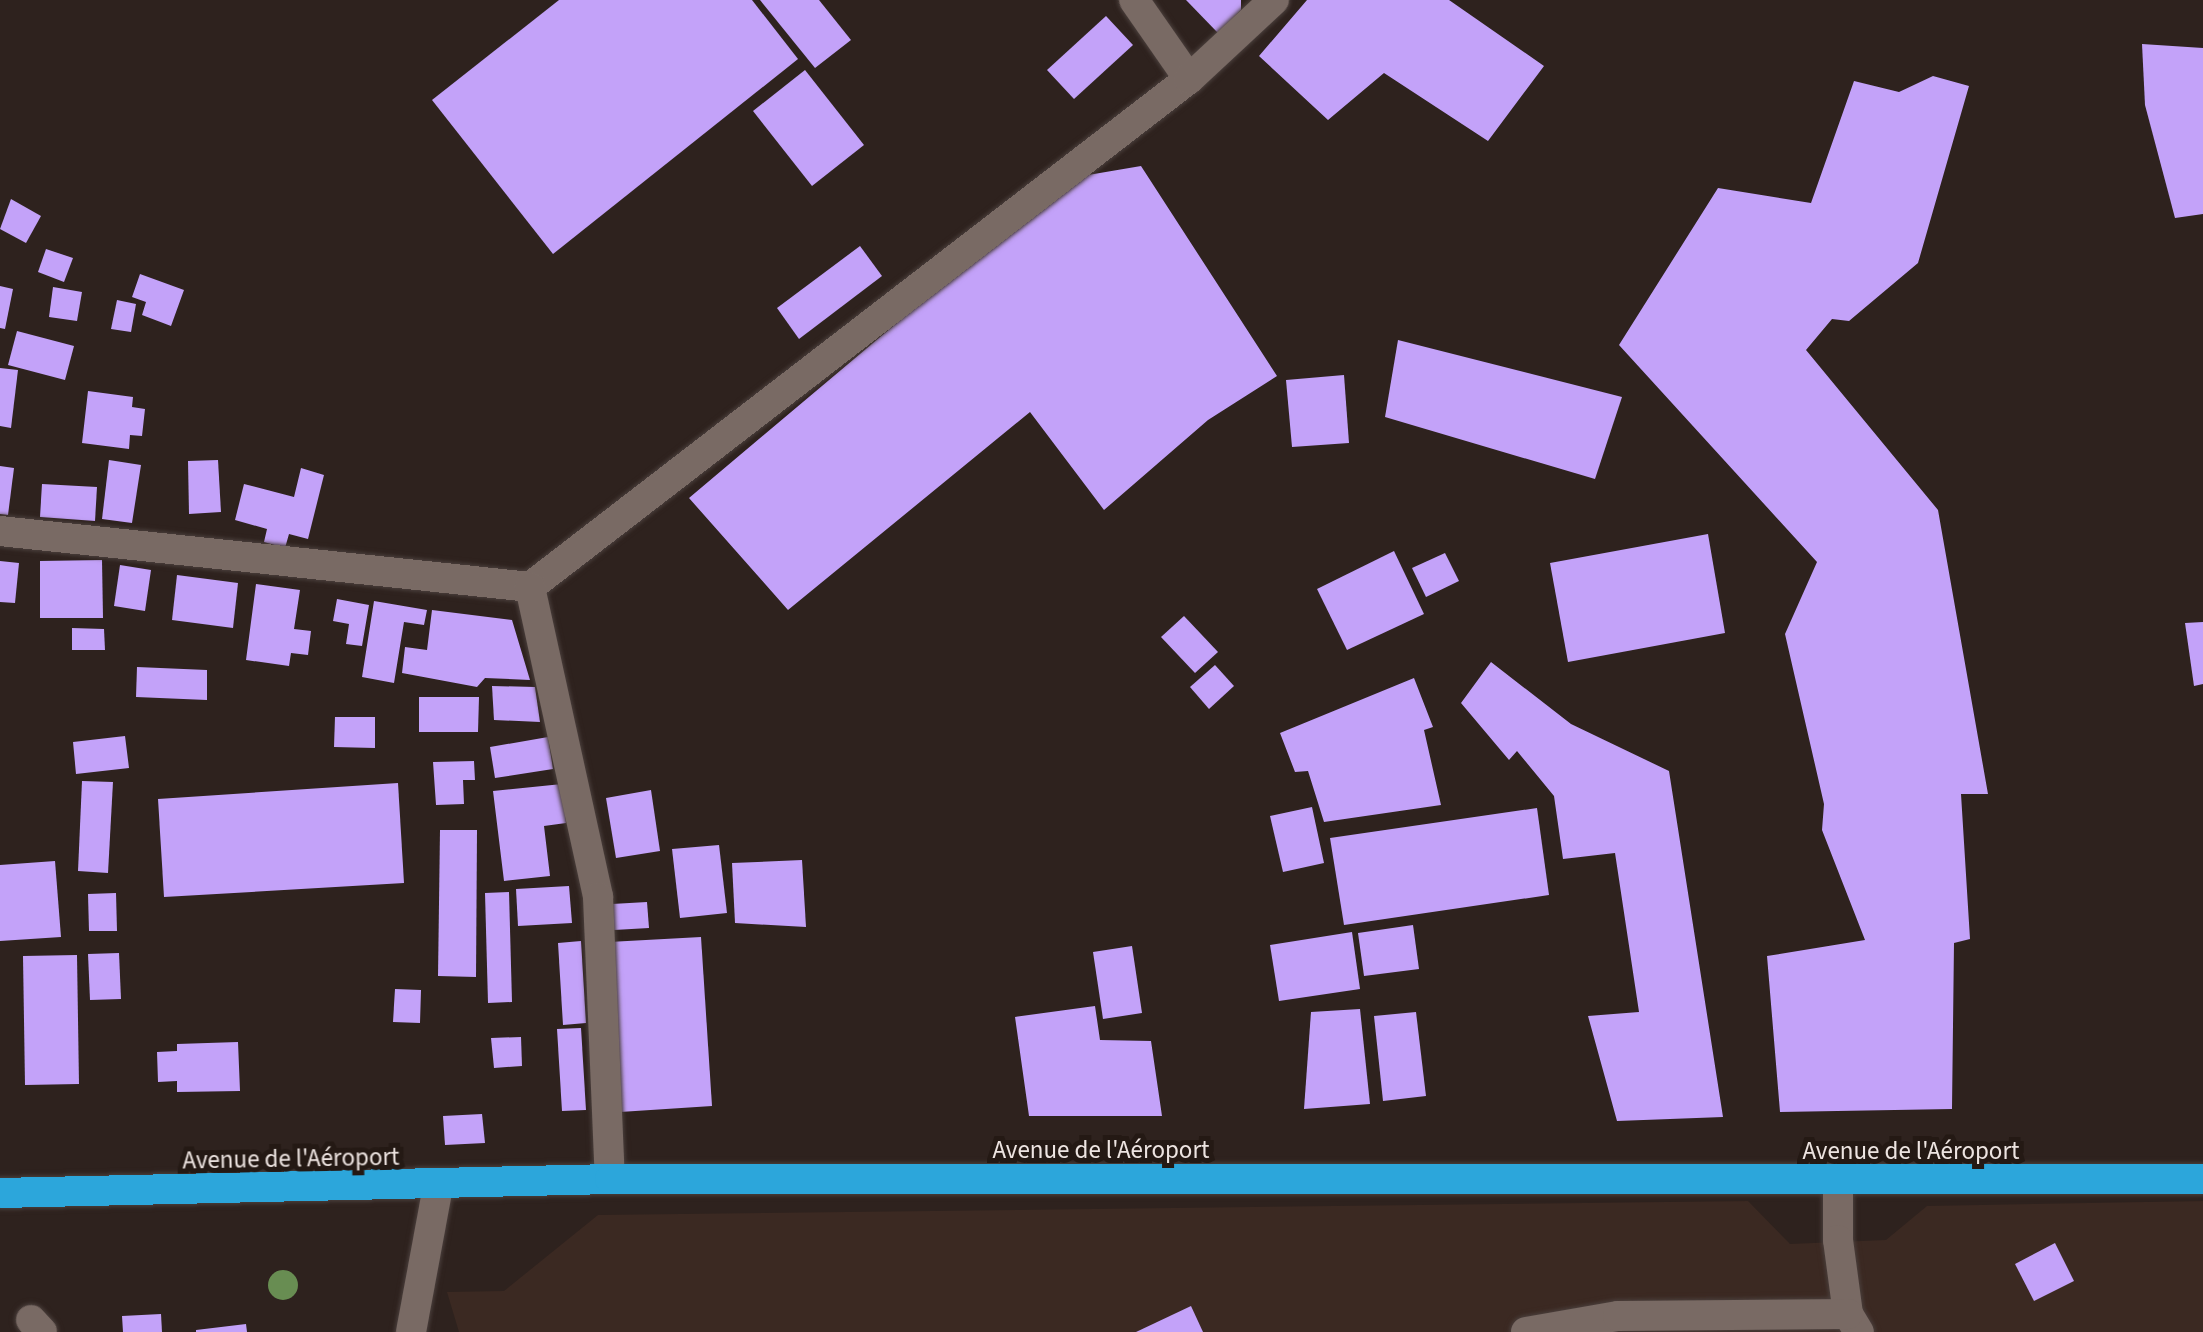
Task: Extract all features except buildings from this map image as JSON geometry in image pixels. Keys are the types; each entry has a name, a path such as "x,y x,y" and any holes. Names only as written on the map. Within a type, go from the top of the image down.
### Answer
{"highway":[{"name":"Avenue de l'Aéroport","path":"0,1193 438,1187 610,1179 2203,1180"}],"street":[{"path":"1134,0 1189,79"},
{"path":"0,531 530,587 1189,79 1274,0"},
{"path":"530,587 598,897 610,1179"},
{"path":"1526,1332 1618,1316 1854,1323 1838,1240 1838,1181"},
{"path":"411,1332 438,1187"}],"shaded area":[{"path":"1748,1201 1790,1244 1886,1240 1927,1206 2203,1201 2203,1332 459,1332 447,1292 504,1291 598,1215"}]}
